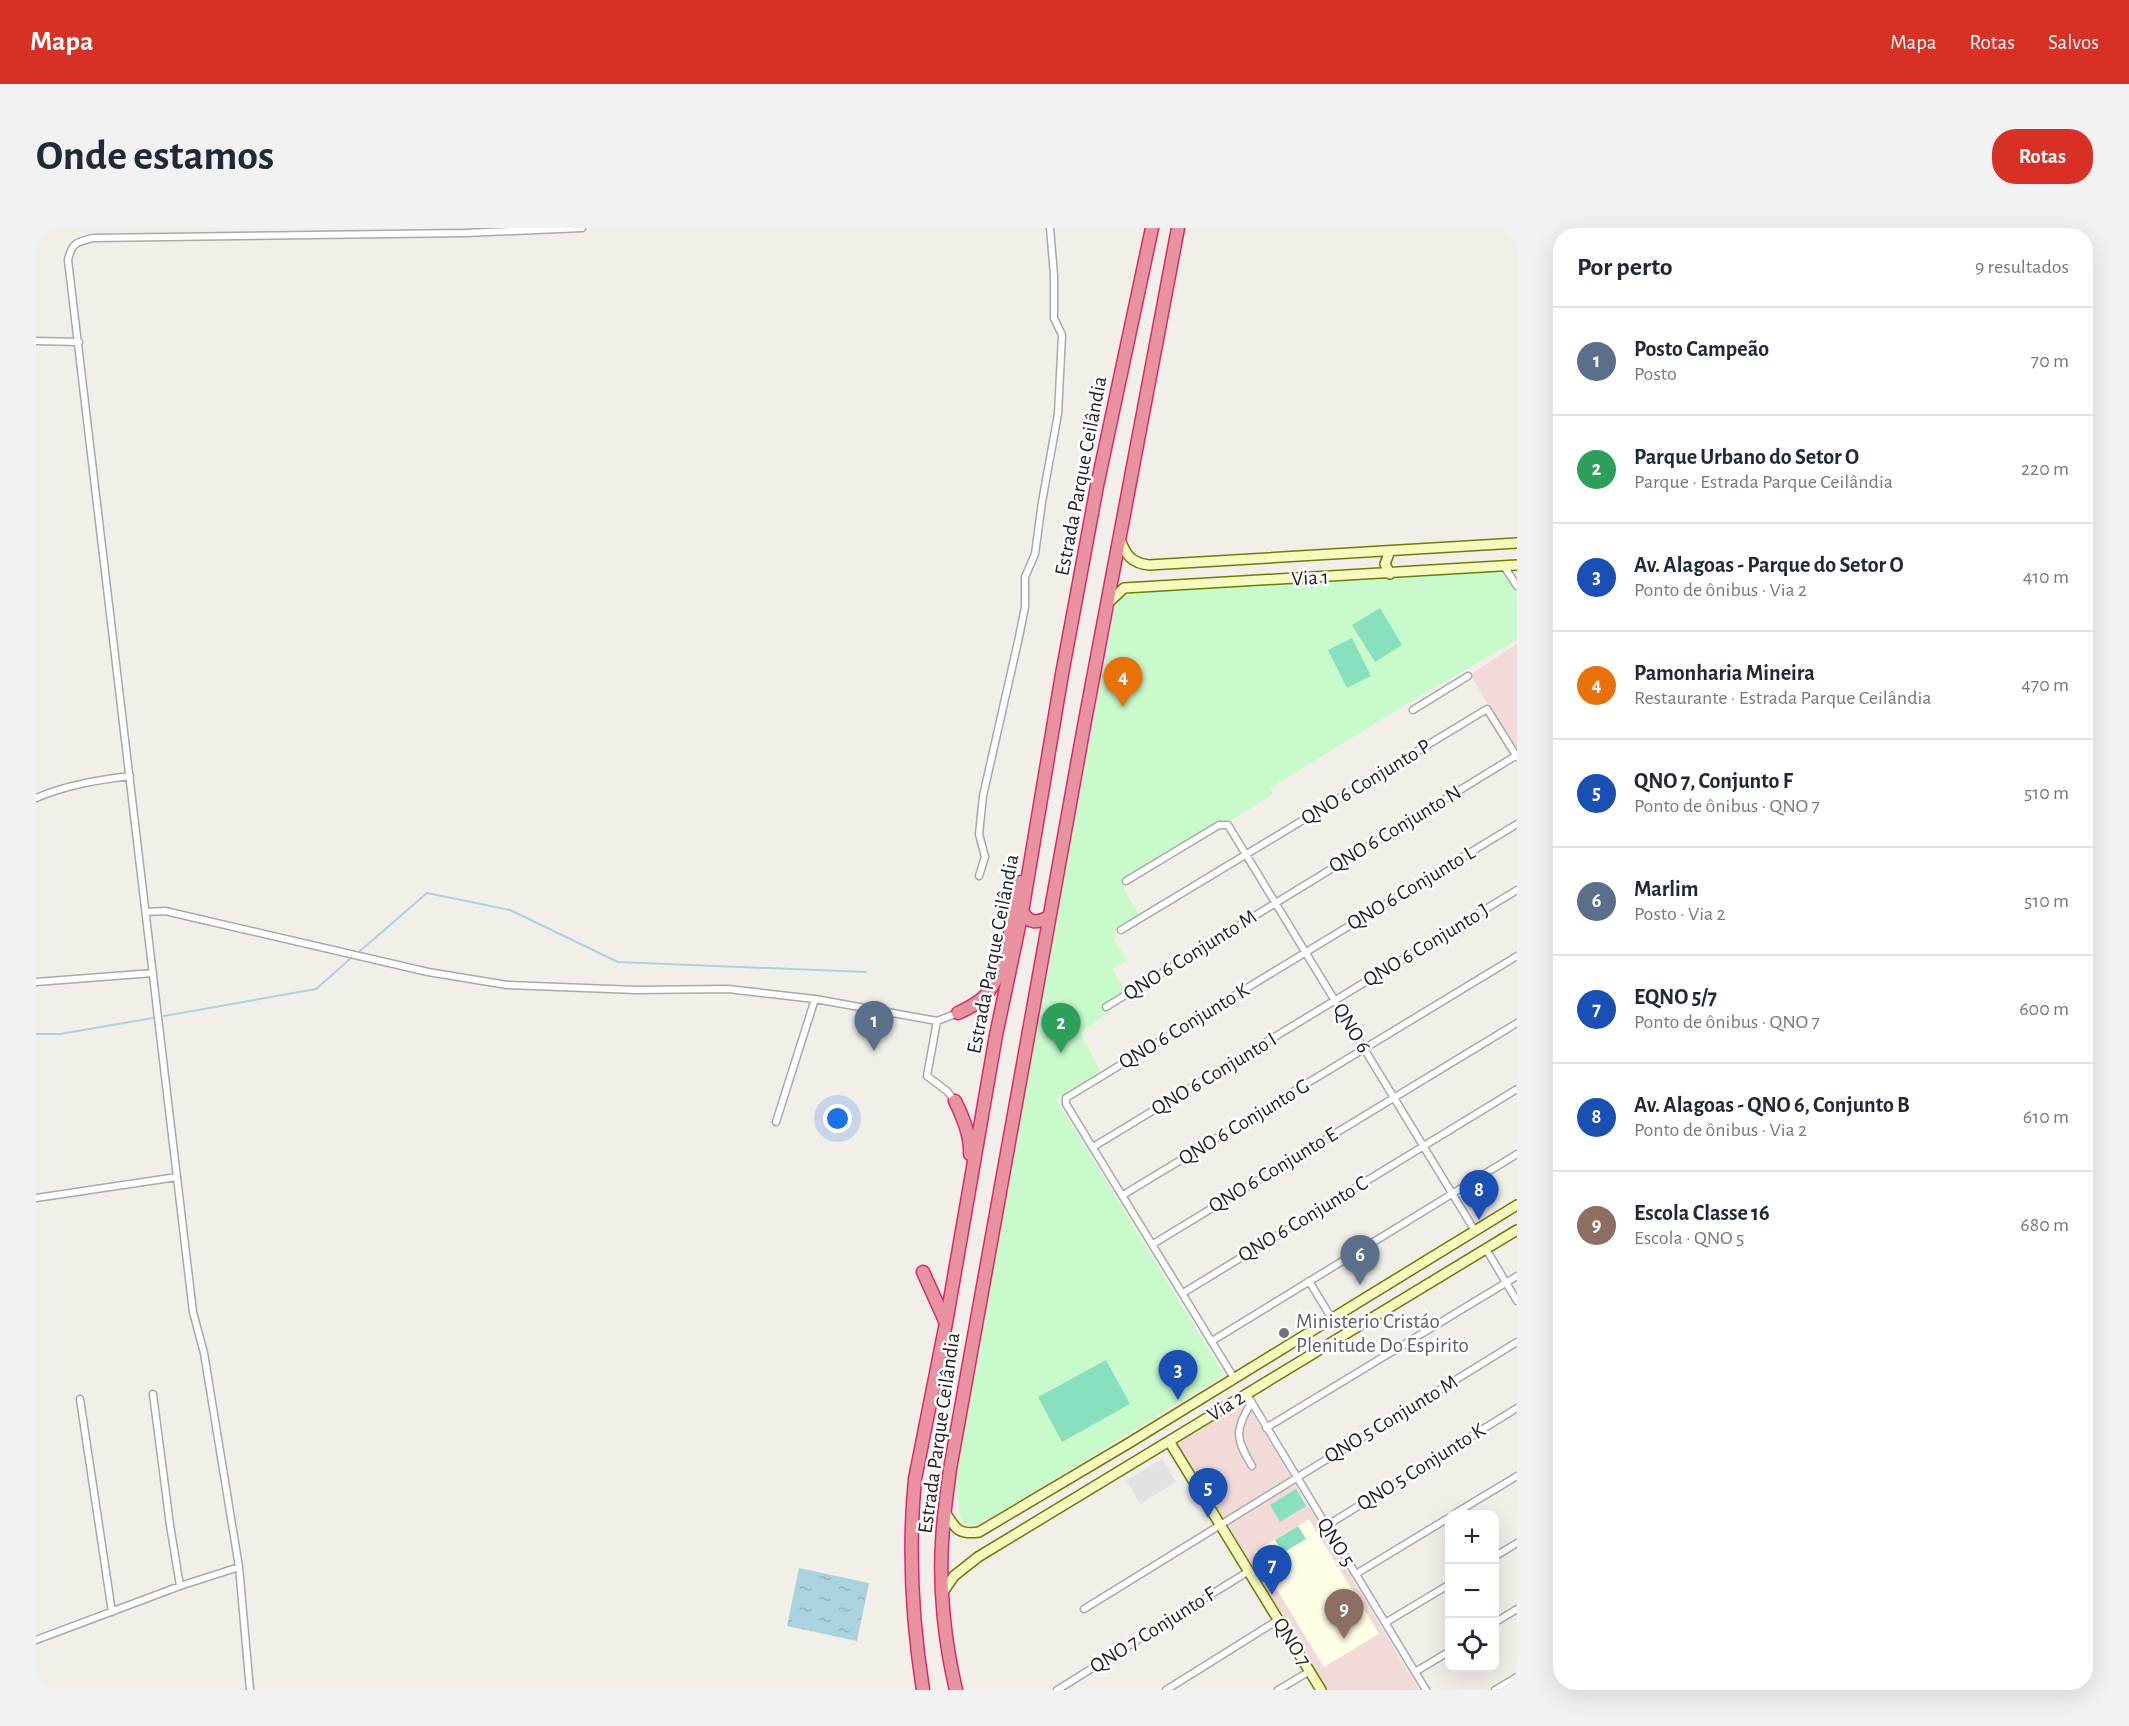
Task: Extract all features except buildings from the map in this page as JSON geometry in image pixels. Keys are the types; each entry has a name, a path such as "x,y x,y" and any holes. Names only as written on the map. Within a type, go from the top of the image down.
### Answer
{"highway":[{"name":"Estrada Parque Ceilândia","path":"923,1690 912,1608 913,1505 922,1439 946,1323 996,1035 1022,912 1062,674 1097,486 1152,228"},
{"name":"Estrada Parque Ceilândia","path":"956,1690 946,1630 943,1592 942,1544 950,1469 1049,917 1178,228"},
{"path":"958,1013 975,1005 996,980 1003,962 1022,877 1031,862"},
{"path":"1022,912 1029,921 1034,922 1049,917"},
{"path":"955,1101 962,1115 970,1144 968,1193"},
{"path":"923,1272 946,1323"}],"main road":[{"name":"Via 1","path":"1120,539 1130,558 1138,564 1149,565 1517,543"},
{"path":"1390,551 1385,564 1390,574"},
{"name":"Via 1","path":"1108,603 1124,588 1517,565"},
{"name":"Via 2","path":"945,1512 954,1526 962,1532 979,1532 1359,1304 1517,1205"},
{"name":"Via 2","path":"943,1592 954,1576 978,1557 1517,1230"},
{"path":"1359,1304 1361,1315 1368,1320"},
{"path":"1343,1313 1349,1316 1353,1330"},
{"name":"QNO 7","path":"1169,1441 1321,1690"},
{"path":"1129,1443 1127,1448 1131,1457 1139,1458"}],"street":[{"path":"250,1690 239,1567 204,1353 193,1312 68,260 70,249 77,242 93,238 453,233 582,228"},
{"path":"979,876 985,857 979,834 983,796 1021,627 1025,577 1035,554 1050,451 1058,414 1062,335 1054,318 1054,275 1050,228"},
{"path":"36,341 79,342"},
{"path":"1504,566 1517,586"},
{"path":"1413,710 1468,675"},
{"name":"QNO 6 Conjunto P","path":"1121,930 1487,709 1517,756"},
{"name":"QNO 6 Conjunto N","path":"1275,903 1517,756"},
{"path":"36,798 90,781 130,776"},
{"name":"QNO 6 Conjunto L","path":"1305,952 1517,824"},
{"name":"QNO 6","path":"1126,881 1219,825 1228,825 1475,1231"},
{"name":"QNO 6 Conjunto J","path":"1335,1000 1517,890"},
{"name":"QNO 6 Conjunto M","path":"1106,1007 1275,903"},
{"path":"146,912 165,911 428,972 507,985 636,990 728,989 815,999 937,1021 958,1013"},
{"name":"QNO 6 Conjunto K","path":"1093,1148 1066,1100 1068,1096 1305,952"},
{"name":"QNO 6 Conjunto G","path":"1123,1195 1517,956"},
{"path":"36,981 153,973"},
{"path":"776,1122 815,999"},
{"name":"QNO 6 Conjunto I","path":"1093,1148 1335,1000"},
{"path":"937,1021 927,1076 947,1091 955,1101"},
{"name":"QNO 6 Conjunto E","path":"1152,1244 1517,1023"},
{"name":"QNO 6 Conjunto C","path":"1183,1293 1517,1089"},
{"path":"1093,1148 1234,1378"},
{"path":"1212,1341 1517,1154"},
{"path":"36,1198 177,1177"},
{"path":"1486,1249 1517,1301"},
{"path":"1266,1428 1517,1276"},
{"path":"1309,1281 1332,1319"},
{"name":"QNO 5 Conjunto M","path":"1084,1609 1517,1342"},
{"name":"QNO 5","path":"1246,1393 1426,1690"},
{"path":"153,1394 180,1586"},
{"path":"80,1399 112,1612"},
{"path":"1251,1403 1245,1412 1239,1434 1239,1446 1252,1466"},
{"name":"QNO 5 Conjunto K","path":"1326,1526 1517,1408"},
{"path":"1462,1510 1517,1476"},
{"path":"1356,1574 1445,1519"},
{"path":"1499,1554 1517,1543"},
{"path":"36,1640 180,1586 239,1567"},
{"name":"QNO 7 Conjunto F","path":"1057,1690 1249,1571"},
{"path":"1385,1623 1445,1586"},
{"path":"1499,1620 1517,1609"},
{"path":"1166,1690 1278,1620"},
{"path":"1415,1672 1445,1653"},
{"path":"1278,1690 1310,1671"},
{"path":"1495,1690 1517,1677"}],"shaded area":[{"path":"1517,644 1517,750 1470,675"},
{"path":"1242,1402 1247,1404 1419,1690 1327,1690 1178,1448 1178,1439"},
{"path":"1162,1459 1176,1482 1140,1504 1126,1480"},
{"path":"1309,1519 1379,1634 1324,1667 1254,1552"}],"green space":[{"path":"1502,570 1517,594 1517,640 1415,699 1270,788 1273,794 1123,888 1140,915 1114,932 1117,937 1114,939 1127,961 1112,969 1126,991 1104,1005 1109,1012 1081,1033 1101,1073 1056,1099 1224,1375 1002,1511 976,1524 967,1525 962,1522 959,1512 959,1494 956,1493 953,1481 1025,1083 1117,599 1124,592"},
{"path":"1380,608 1402,645 1375,662 1352,625"},
{"path":"1352,638 1371,676 1347,688 1328,650"},
{"path":"1106,1360 1130,1404 1062,1442 1038,1397"},
{"path":"1296,1489 1306,1506 1280,1522 1270,1505"},
{"path":"1298,1526 1306,1539 1283,1553 1275,1540"}],"water":[{"path":"799,1568 869,1583 857,1641 787,1626"}],"waterway":[{"path":"360,951 427,893 510,910 618,962 866,972"},
{"path":"164,1016 316,989 350,959"},
{"path":"36,1034 60,1034 153,1018"}],"place":[{"name":"Pamonharia Mineira","path":"1123,707"},
{"name":"Posto Campeão","path":"874,1051"},
{"name":"Parque Urbano do Setor O","path":"1061,1053"},
{"name":"Av. Alagoas - QNO 6, Conjunto B","path":"1479,1220"},
{"name":"Marlim","path":"1360,1285"},
{"name":"Ministerio Cristáo Plenitude Do Espirito","path":"1284,1333"},
{"name":"Av. Alagoas - Parque do Setor O","path":"1178,1400"},
{"name":"QNO 7, Conjunto F","path":"1208,1518"},
{"name":"EQNO 5/7","path":"1272,1595"},
{"name":"Escola Classe 16","path":"1344,1639"}]}
